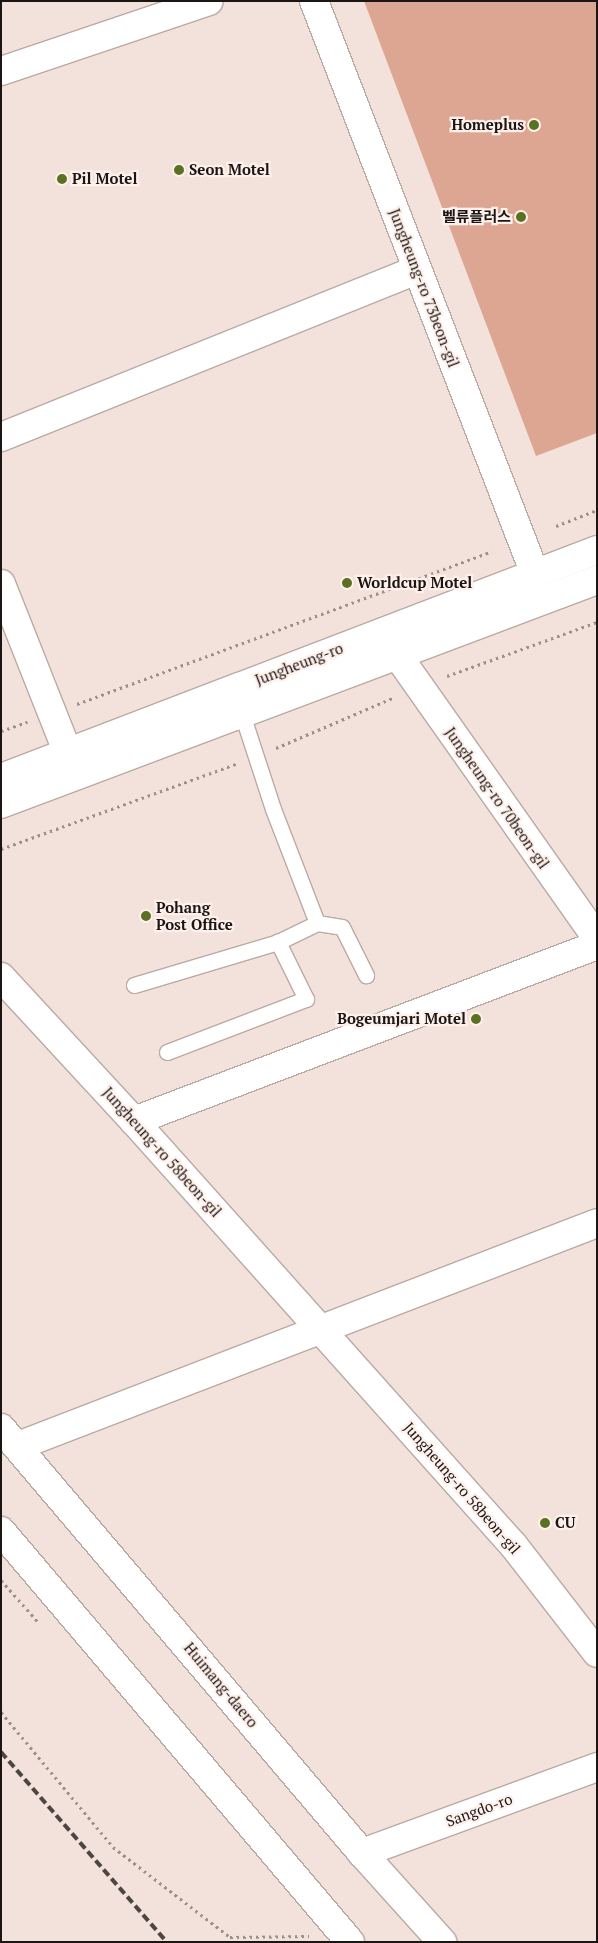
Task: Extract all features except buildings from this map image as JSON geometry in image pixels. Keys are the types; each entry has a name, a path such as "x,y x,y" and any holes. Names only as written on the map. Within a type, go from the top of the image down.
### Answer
{"street":[{"path":"1,71 209,1"},
{"name":"Jungheung-ro 73beon-gil","path":"314,1 535,574"},
{"path":"1,436 417,270"},
{"name":"Jungheung-ro","path":"1,778 597,550"},
{"name":"Jungheung-ro","path":"1,804 597,580"},
{"path":"1,584 50,714 68,753"},
{"name":"Jungheung-ro 70beon-gil","path":"398,656 597,938"},
{"path":"134,1121 597,945"},
{"name":"Jungheung-ro 58beon-gil","path":"1,977 321,1328 514,1546 597,1653"},
{"path":"10,1437 321,1328 597,1223"},
{"name":"Huimang-daero","path":"10,1437 362,1853 442,1942"},
{"path":"1,1531 347,1939"},
{"name":"Sangdo-ro","path":"362,1853 597,1767"}],"lane":[{"path":"242,714 273,809 317,923"},
{"path":"134,985 278,942 317,923 342,927 366,974"},
{"path":"167,1052 306,999 278,942"}],"path":[{"path":"556,526 597,510"},
{"path":"1,731 492,550"},
{"path":"1,849 257,756 418,686 597,622"},
{"path":"1,1712 113,1847 230,1937 347,1939"}],"railway":[{"path":"1,1752 167,1942"}],"place":[{"name":"Homeplus","path":"534,125"},
{"name":"Seon Motel","path":"179,170"},
{"name":"Pil Motel","path":"62,179"},
{"name":"벨류플러스","path":"521,217"},
{"name":"Worldcup Motel","path":"347,583"},
{"name":"Pohang Post Office","path":"146,916"},
{"name":"Bogeumjari Motel","path":"476,1019"},
{"name":"CU","path":"545,1523"}]}
